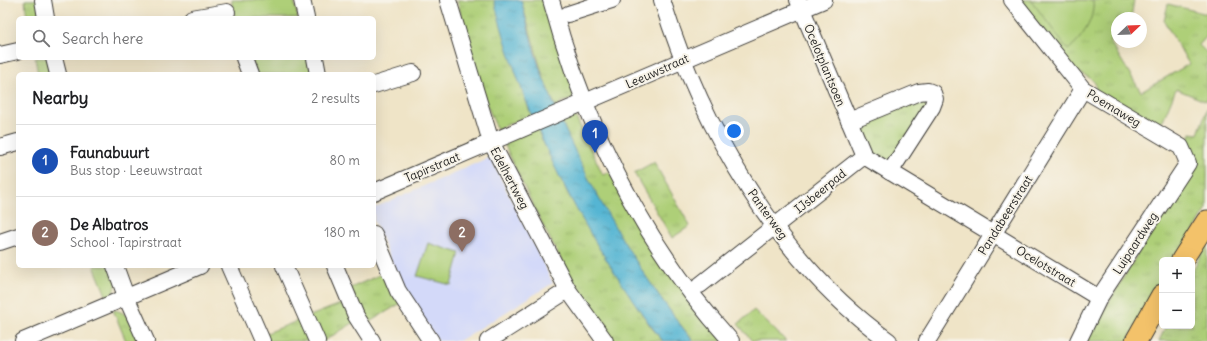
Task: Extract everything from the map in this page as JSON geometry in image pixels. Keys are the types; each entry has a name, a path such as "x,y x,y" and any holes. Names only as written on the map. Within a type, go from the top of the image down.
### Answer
{"main road":[{"path":"1184,257 1203,227"},
{"path":"1191,257 1203,227"},
{"path":"1136,341 1159,300"},
{"path":"1152,341 1159,328"}],"street":[{"path":"43,0 46,16"},
{"path":"302,0 306,16"},
{"name":"Edelhertweg","path":"448,0 491,142 568,290 605,341"},
{"path":"551,0 567,55 584,103 608,157 651,236 685,285 731,341"},
{"path":"568,14 612,0"},
{"name":"Panterweg","path":"662,0 683,60 715,130 745,183 776,227 814,274 865,324 889,341"},
{"name":"Leeuwstraat","path":"491,142 683,60 800,4 824,0"},
{"name":"Poemaweg","path":"1012,0 1083,89 1114,109 1181,147"},
{"name":"Ocelotplantsoen","path":"800,4 864,156"},
{"path":"201,16 227,10"},
{"path":"0,55 16,51"},
{"path":"54,60 58,72"},
{"path":"245,60 249,72"},
{"path":"314,60 318,72"},
{"path":"376,84 413,72"},
{"name":"Pandabeerstraat","path":"926,341 1083,89"},
{"name":"Ocelotplantsoen","path":"849,121 919,92 928,91 933,93 935,99 932,107 890,172"},
{"name":"Tapirstraat","path":"376,191 491,142"},
{"path":"0,147 16,143"},
{"name":"Luipaardweg","path":"1078,341 1100,298 1188,162 1181,147"},
{"path":"864,156 993,235"},
{"name":"IJsbeerpad","path":"700,285 776,227 864,156"},
{"name":"Ocelotstraat","path":"993,235 1100,298"},
{"path":"0,242 16,237"},
{"path":"376,239 398,291 431,341"},
{"path":"116,268 146,341"},
{"path":"23,341 195,268"},
{"path":"230,268 262,341"},
{"path":"285,268 314,337"},
{"path":"336,268 356,316 372,341"},
{"path":"488,341 568,290"}],"shaded area":[{"path":"490,157 553,283 459,341 438,341 402,286 376,226 376,207"}],"green space":[{"path":"25,0 38,0 41,16 27,16"},
{"path":"232,0 294,0 298,16 235,16 232,9"},
{"path":"457,0 494,0 510,54 531,115 497,129 484,98"},
{"path":"521,0 546,0 576,98 562,102 556,107 546,86"},
{"path":"1018,0 1134,0 1132,12 1111,12 1111,39 1109,40 1111,48 1114,48 1141,92 1189,64 1164,21 1168,4 1207,14 1207,36 1199,45 1207,53 1207,102 1176,89 1163,120 1152,125 1096,91 1095,83 1090,78 1076,71"},
{"path":"1031,0 1093,0 1092,15 1083,34 1068,50"},
{"path":"35,60 50,60 52,72 38,72"},
{"path":"252,60 308,60 312,72 256,72"},
{"path":"920,97 924,100 927,107 892,163 867,153 855,123"},
{"path":"1207,109 1207,209 1178,257 1159,257 1159,288 1127,341 1086,341 1192,162 1186,147 1191,133 1198,134"},
{"path":"575,115 603,175 609,172 726,341 693,341 636,262 588,179 561,120"},
{"path":"536,127 567,192 599,248 651,327 663,341 614,341 597,318 567,270 527,193 503,141"},
{"path":"654,162 690,226 672,238 634,173"},
{"path":"1207,242 1207,341 1159,341 1165,329 1195,329 1195,267"},
{"path":"428,243 460,253 451,285 417,276"},
{"path":"95,268 111,268 117,283 110,300 108,300"},
{"path":"386,272 401,303 366,324 361,318 324,341 265,341 262,335 353,299 348,289"},
{"path":"113,310 123,313 127,317 133,325 140,341 126,341"},
{"path":"754,310 786,341 752,341 738,324"}],"water":[{"path":"494,0 521,0 543,77 593,188 649,281 693,341 663,341 631,297 580,216 545,146 530,110 516,74"}],"place":[{"name":"Faunabuurt","path":"595,153"},
{"name":"De Albatros","path":"462,252"}]}
